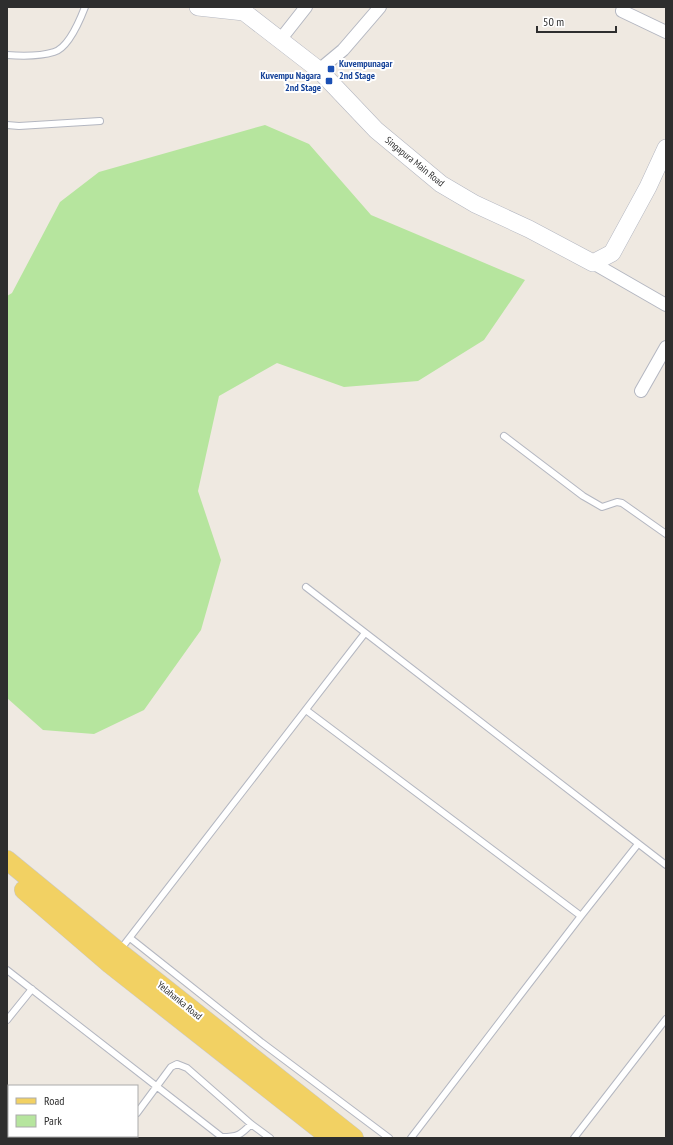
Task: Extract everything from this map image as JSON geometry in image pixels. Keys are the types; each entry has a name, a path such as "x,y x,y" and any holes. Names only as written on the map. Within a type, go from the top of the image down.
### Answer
{"main road":[{"name":"Yelahanka Road","path":"7,860 354,1138"},
{"name":"Yelahanka Road","path":"7,876 120,951 331,1138"}],"street":[{"name":"Singapura Main Road","path":"198,7 243,10 319,70 376,130 441,184 475,204 529,229 593,263"},
{"path":"280,40 306,7"},
{"path":"319,70 343,50 380,7"},
{"path":"620,8 666,32"},
{"path":"593,263 612,253 648,188 666,148"},
{"path":"593,263 666,305"},
{"path":"641,390 666,346"}],"lane":[{"path":"7,55 22,56 55,52 63,47 77,26 85,7"},
{"path":"7,125 19,126 100,121"},
{"path":"504,436 583,496 602,506 617,502 622,503 666,534"},
{"path":"306,587 666,865"},
{"path":"365,633 120,951 261,1042 389,1138"},
{"path":"306,710 581,916"},
{"path":"411,1138 638,844"},
{"path":"7,970 223,1138 235,1137 251,1124"},
{"path":"7,1020 32,989"},
{"path":"574,1138 666,1019"},
{"path":"138,1112 171,1067 177,1064 187,1068 251,1124 270,1138"},
{"path":"244,1138 251,1124"}],"green space":[{"path":"265,125 309,144 371,215 525,280 484,340 418,381 344,387 277,363 219,396 198,491 221,560 201,630 144,710 94,734 43,730 7,698 7,296 12,293 60,202 99,172"}],"place":[{"name":"Kuvempunagar 2nd Stage","path":"331,69"},
{"name":"Kuvempu Nagara 2nd Stage","path":"329,81"}]}
